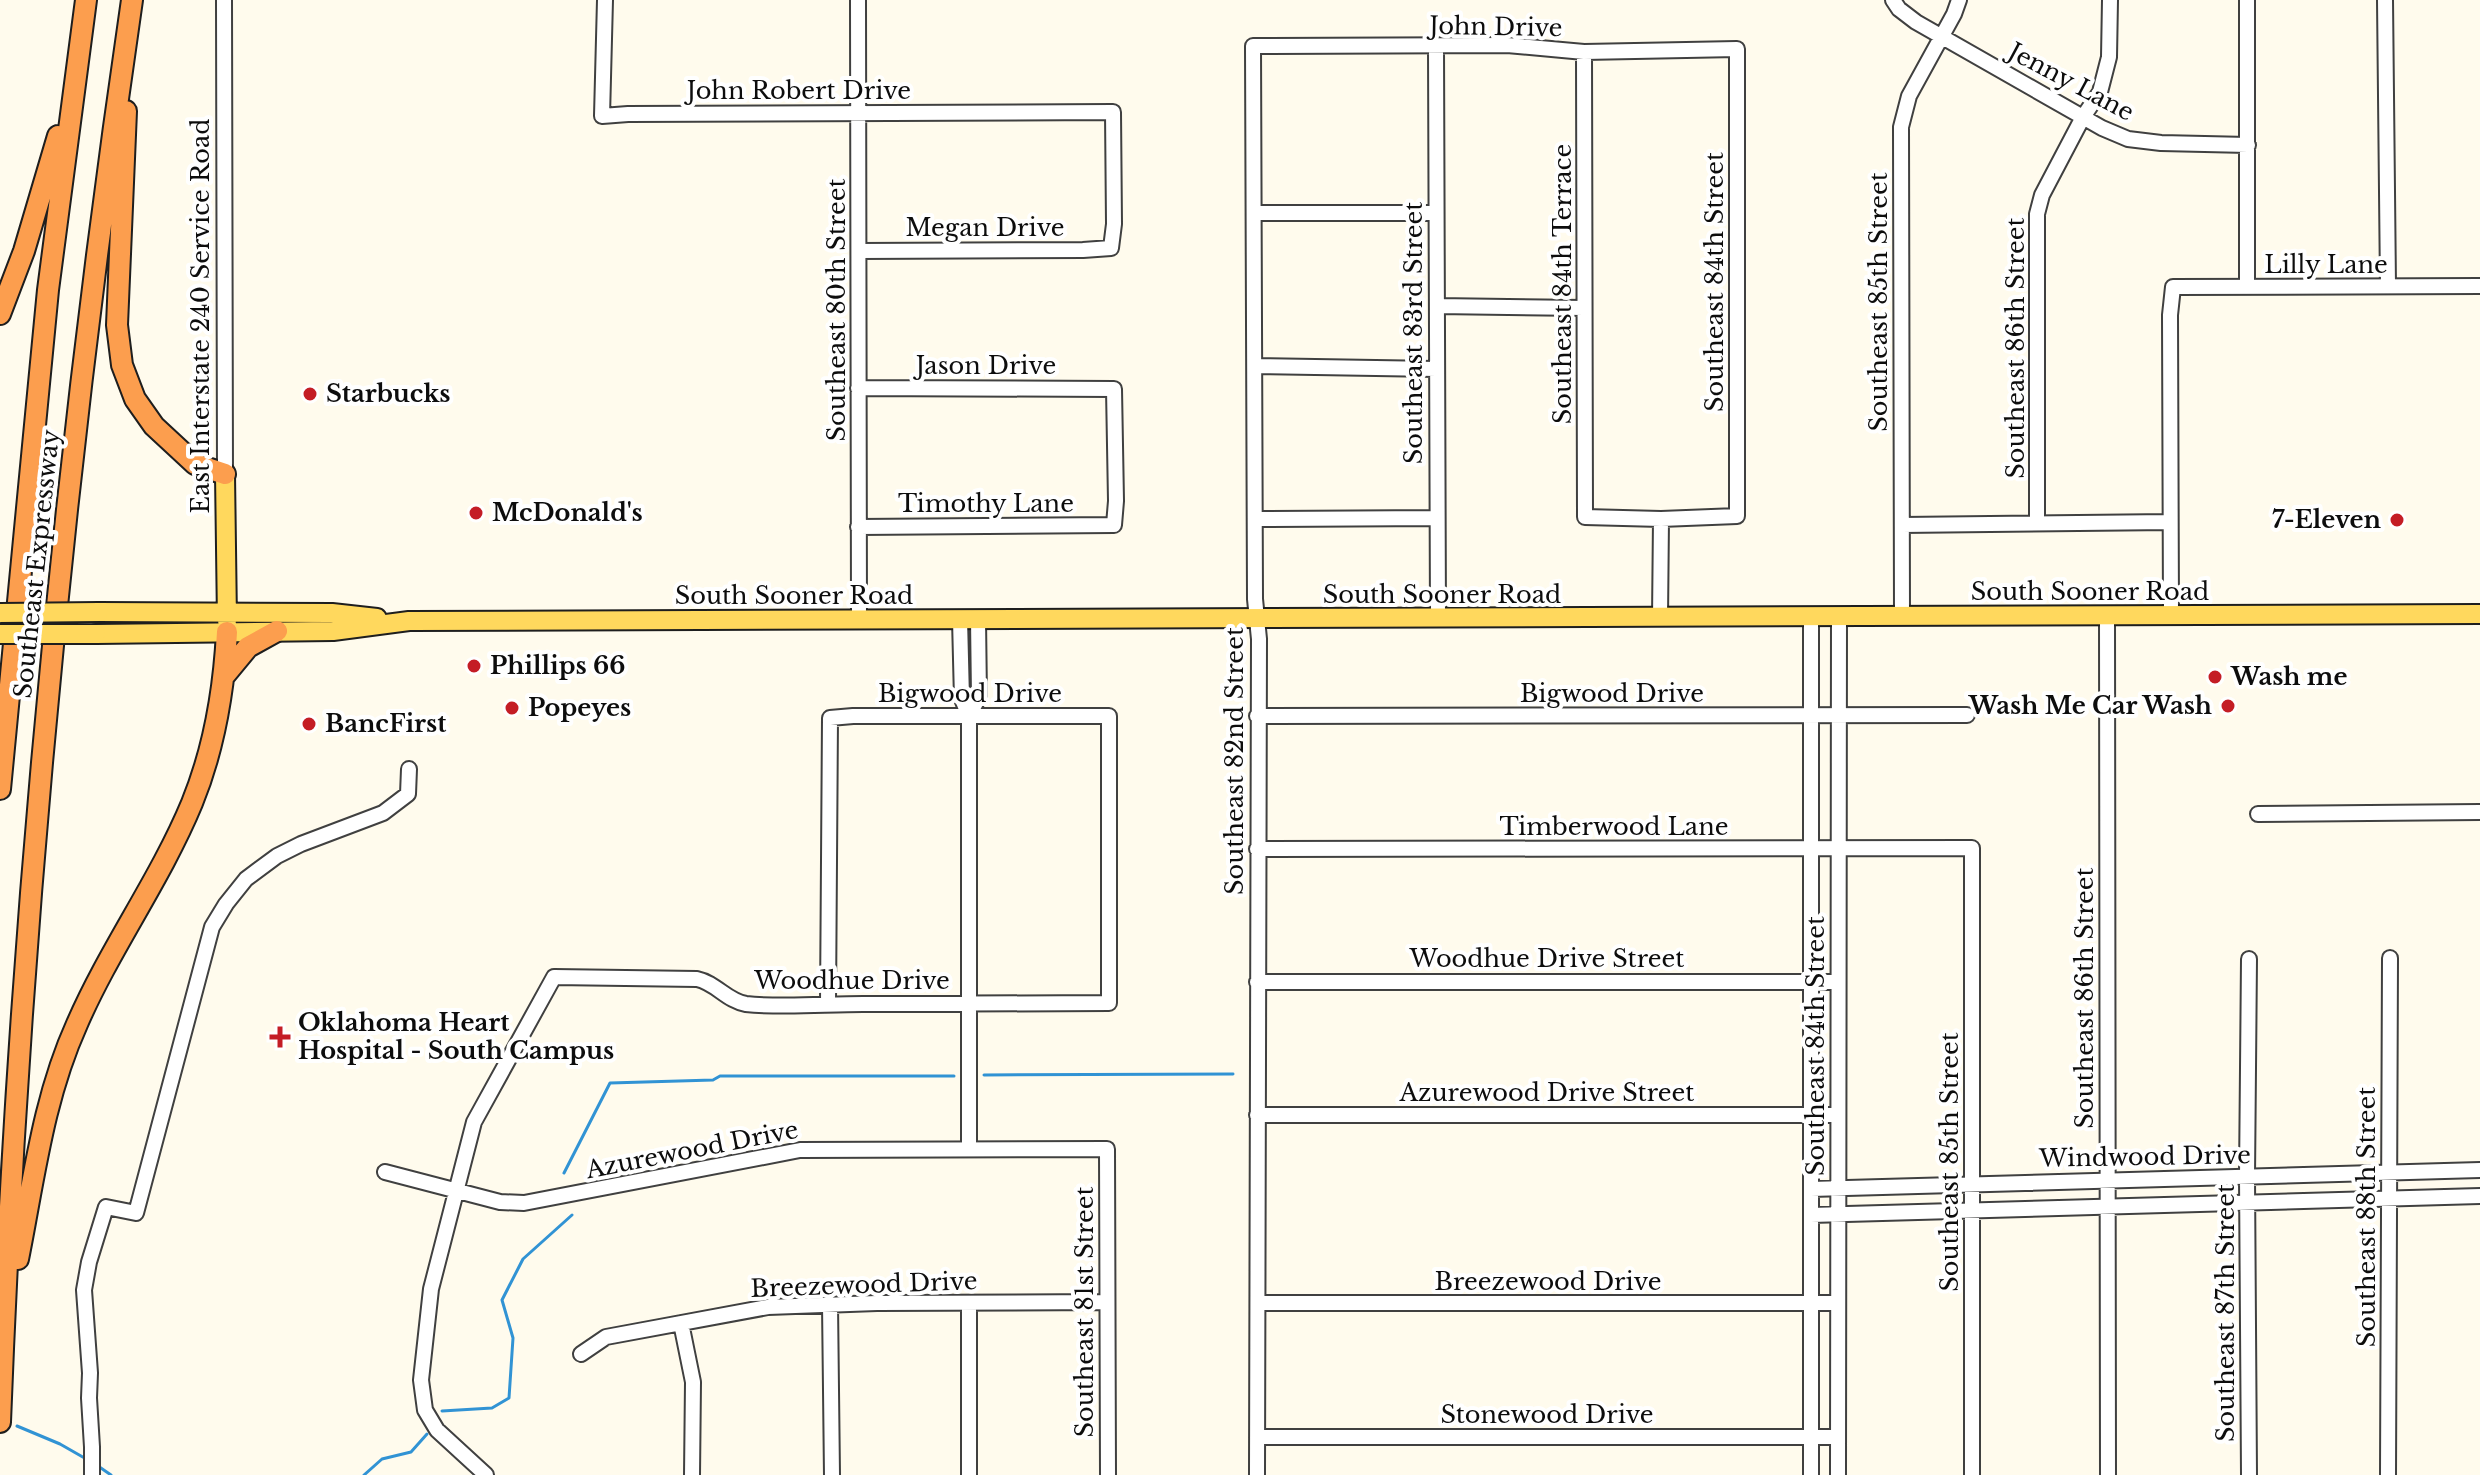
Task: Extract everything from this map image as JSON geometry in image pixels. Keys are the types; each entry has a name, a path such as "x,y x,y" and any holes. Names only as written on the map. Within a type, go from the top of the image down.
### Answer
{"highway":[{"name":"Southeast Expressway","path":"0,789 48,290 86,0"},
{"name":"Southeast Expressway","path":"0,1422 24,996 59,594 85,356 132,0"},
{"path":"127,36 126,147 117,325 122,365 135,399 161,433 195,464 225,474"},
{"path":"0,314 24,251 74,87"},
{"path":"3,1337 40,1135 62,1060 96,982 190,807 205,767 224,676 227,621"},
{"path":"224,676 248,647 277,631"}],"main road":[{"name":"East Interstate 240 Service Road","path":"225,474 227,621"},
{"name":"South Sooner Road","path":"0,613 99,612 227,621 277,631 333,631 404,621"},
{"name":"South Sooner Road","path":"0,634 96,634 332,613 404,621 2480,614"}],"street":[{"name":"East Interstate 240 Service Road","path":"224,0 225,474"},
{"name":"John Robert Drive","path":"605,0 602,116 1113,112 1114,224 1111,248"},
{"name":"Southeast 80th Street","path":"858,0 859,620"},
{"name":"Jenny Lane","path":"1893,0 1899,9 1941,37 2102,128 2144,142 2248,145"},
{"name":"Southeast 85th Street","path":"1902,617 1901,127 1909,96 1959,0"},
{"name":"Southeast 86th Street","path":"2037,522 2037,214 2042,195 2083,117 2100,92 2110,36 2110,0"},
{"path":"2247,0 2247,287"},
{"path":"2385,0 2388,286"},
{"name":"John Drive","path":"1253,46 1507,45 1584,52 1737,49"},
{"name":"Southeast 82nd Street","path":"1253,46 1255,519 1259,639 1257,1475"},
{"name":"Southeast 83rd Street","path":"1436,47 1438,618"},
{"name":"Southeast 84th Street","path":"1661,519 1737,516 1737,49"},
{"name":"Southeast 84th Terrace","path":"1584,52 1585,517 1661,519"},
{"path":"1254,213 1436,213"},
{"name":"Megan Drive","path":"859,251 1111,248"},
{"name":"Lilly Lane","path":"2170,522 2170,315 2173,287 2480,286"},
{"path":"1437,306 1584,308"},
{"path":"1255,366 1436,369"},
{"name":"Jason Drive","path":"858,388 1114,389 1114,525"},
{"path":"1255,519 1437,518"},
{"path":"1660,618 1661,519"},
{"path":"1902,525 2170,522 2171,616"},
{"name":"Timothy Lane","path":"858,527 1114,525"},
{"name":"Southeast 84th Street","path":"1838,1475 1839,616"},
{"name":"Southeast 86th Street","path":"2107,616 2108,1475"},
{"name":"Southeast 84th Street","path":"1811,617 1811,1475"},
{"path":"969,619 962,699 969,716 969,1149"},
{"name":"Bigwood Drive","path":"1257,716 1967,715"},
{"name":"Bigwood Drive","path":"828,1004 830,718 969,716 1109,716 1109,1003"},
{"path":"92,1475 90,1373 84,1290 89,1262 106,1207 136,1213 212,927 243,882 277,856 383,813 408,794 409,769"},
{"path":"2258,814 2480,812"},
{"name":"Southeast 85th Street","path":"1972,848 1972,1475"},
{"name":"Timberwood Lane","path":"1257,849 1972,848"},
{"name":"Southeast 88th Street","path":"2388,1475 2390,958"},
{"name":"Southeast 87th Street","path":"2249,959 2249,1475"},
{"name":"Woodhue Drive","path":"455,1190 474,1122 554,977 697,979 708,982 744,1004 1109,1003"},
{"name":"Woodhue Drive Street","path":"1257,982 1837,982"},
{"name":"Azurewood Drive Street","path":"1257,1115 1837,1115"},
{"name":"Azurewood Drive","path":"385,1172 500,1202 524,1203 800,1150 1107,1149"},
{"name":"Southeast 81st Street","path":"1107,1149 1108,1475"},
{"name":"Windwood Drive","path":"1811,1189 2480,1170"},
{"path":"455,1190 431,1289 421,1380 425,1410 437,1430 486,1475"},
{"name":"Windwood Drive","path":"1811,1215 2480,1196"},
{"name":"Breezewood Drive","path":"581,1354 606,1337 768,1307 1107,1302"},
{"path":"969,1303 969,1475"},
{"name":"Breezewood Drive","path":"1258,1303 1838,1303"},
{"path":"830,1304 832,1475"},
{"path":"681,1323 693,1382 692,1475"},
{"name":"Stonewood Drive","path":"1257,1437 1837,1437"}],"waterway":[{"path":"984,1075 1233,1074"},
{"path":"564,1173 610,1083 713,1080 720,1076 954,1076"},
{"path":"442,1411 492,1408 509,1398 513,1338 502,1300 523,1259 572,1215"},
{"path":"17,1426 88,1460"},
{"path":"364,1475 382,1459 411,1452 427,1434"},
{"path":"98,1466 111,1475"}],"place":[{"name":"Starbucks","path":"310,394"},
{"name":"McDonald's","path":"476,513"},
{"name":"7-Eleven","path":"2397,520"},
{"name":"Phillips 66","path":"474,666"},
{"name":"Wash me","path":"2215,677"},
{"name":"Wash Me Car Wash","path":"2228,706"},
{"name":"Popeyes","path":"512,708"},
{"name":"BancFirst","path":"309,724"},
{"name":"Oklahoma Heart Hospital - South Campus","path":"280,1037"}]}
